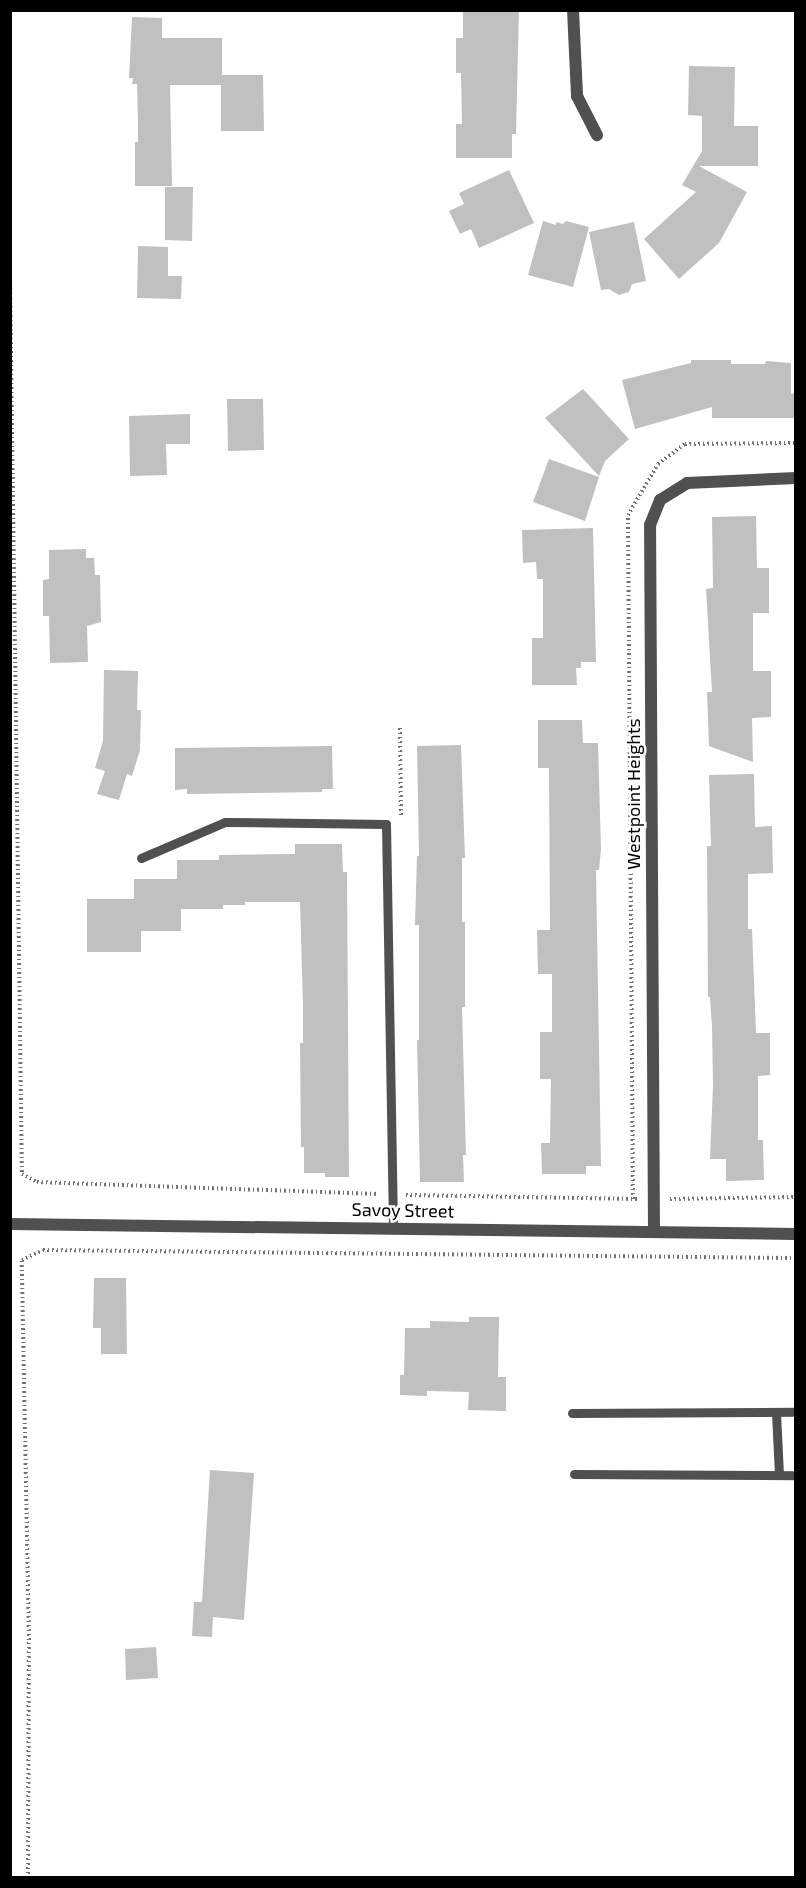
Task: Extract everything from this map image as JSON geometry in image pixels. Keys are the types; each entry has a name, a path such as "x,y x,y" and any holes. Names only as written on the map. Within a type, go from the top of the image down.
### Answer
{"street":[{"path":"573,10 577,96 597,135"},
{"name":"Westpoint Heights","path":"654,1231 650,525 660,500 687,483 795,478"},
{"name":"Savoy Street","path":"10,1224 795,1234"}],"lane":[{"path":"141,858 225,822 386,824 393,1228"},
{"path":"572,1413 795,1412"},
{"path":"776,1413 779,1475"},
{"path":"574,1474 795,1475"}],"path":[{"path":"10,275 22,1174 37,1182 381,1194"},
{"path":"404,1195 641,1199"},
{"path":"665,1199 795,1197"},
{"path":"28,1878 29,1641 22,1260 43,1250 795,1258"}],"building":[{"path":"463,10 519,10 516,134 512,134 512,158 456,158 456,124 462,124 461,73 456,73 456,38 463,38"},
{"path":"132,17 162,18 162,38 222,38 222,75 263,75 264,131 221,131 221,85 170,85 172,186 135,186 135,142 138,142 138,123 137,84 132,84 133,78 129,78"},
{"path":"689,66 735,67 734,126 758,126 758,166 699,166 747,192 719,243 679,279 644,239 696,192 682,185 702,151 702,116 688,115"},
{"path":"509,170 534,223 479,248 471,229 460,234 449,211 464,204 459,193"},
{"path":"165,187 193,187 192,241 165,240"},
{"path":"543,221 556,225 556,222 563,224 566,221 589,227 573,287 528,275"},
{"path":"634,222 646,281 632,284 629,292 619,295 609,289 601,290 589,232"},
{"path":"138,246 168,247 168,276 182,276 181,299 137,298"},
{"path":"691,360 731,360 731,364 765,364 766,361 791,363 791,394 795,393 795,418 712,418 712,407 635,429 622,380 691,363"},
{"path":"583,389 629,439 605,461 599,476 545,418"},
{"path":"227,399 263,399 264,450 228,451"},
{"path":"190,414 190,444 166,444 167,475 130,476 129,416"},
{"path":"549,459 599,477 585,521 533,502"},
{"path":"756,516 757,568 769,568 769,613 753,613 753,671 771,671 771,717 752,718 753,762 709,746 707,692 712,692 706,589 713,588 712,517"},
{"path":"593,528 596,662 581,662 581,668 576,668 577,685 532,685 532,638 543,638 543,579 537,579 536,562 523,563 522,530"},
{"path":"86,549 86,558 94,558 95,575 100,575 101,622 87,626 88,662 50,663 49,616 43,616 43,580 49,579 49,550"},
{"path":"104,670 138,671 137,710 141,710 140,750 132,776 127,774 119,800 97,794 105,771 95,768 103,741"},
{"path":"538,720 582,720 583,743 598,743 601,849 599,870 596,870 601,1166 586,1166 586,1174 542,1174 541,1143 550,1143 551,1079 540,1079 540,1032 552,1032 552,974 538,974 537,930 550,930 549,768 538,768"},
{"path":"461,745 465,858 462,858 462,922 465,922 465,1007 462,1007 466,1155 463,1155 464,1182 420,1182 417,1040 419,1040 419,925 415,925 417,856 419,856 417,746"},
{"path":"332,746 333,789 322,789 322,792 187,794 187,789 175,790 175,748"},
{"path":"754,774 755,827 772,826 773,873 748,874 748,929 752,929 756,1033 770,1033 770,1075 758,1076 758,1140 763,1140 764,1180 726,1181 726,1159 710,1159 713,1085 712,1027 710,997 708,997 707,846 711,846 709,775"},
{"path":"295,844 342,844 343,872 347,872 349,1177 325,1177 325,1173 304,1173 304,1147 301,1147 300,1043 303,1043 303,1004 300,902 245,902 245,905 223,905 223,909 181,909 181,931 141,931 141,952 87,952 87,899 134,899 134,879 177,879 177,860 219,860 219,855 295,854"},
{"path":"94,1278 126,1278 127,1354 101,1354 101,1328 93,1328"},
{"path":"469,1317 499,1317 498,1377 506,1377 506,1411 468,1410 469,1392 427,1391 427,1396 400,1395 400,1375 404,1375 405,1328 430,1328 430,1321 469,1322"},
{"path":"210,1470 254,1473 244,1620 213,1617 212,1637 192,1636 194,1602 202,1602"},
{"path":"156,1647 158,1678 126,1680 125,1649"}]}
